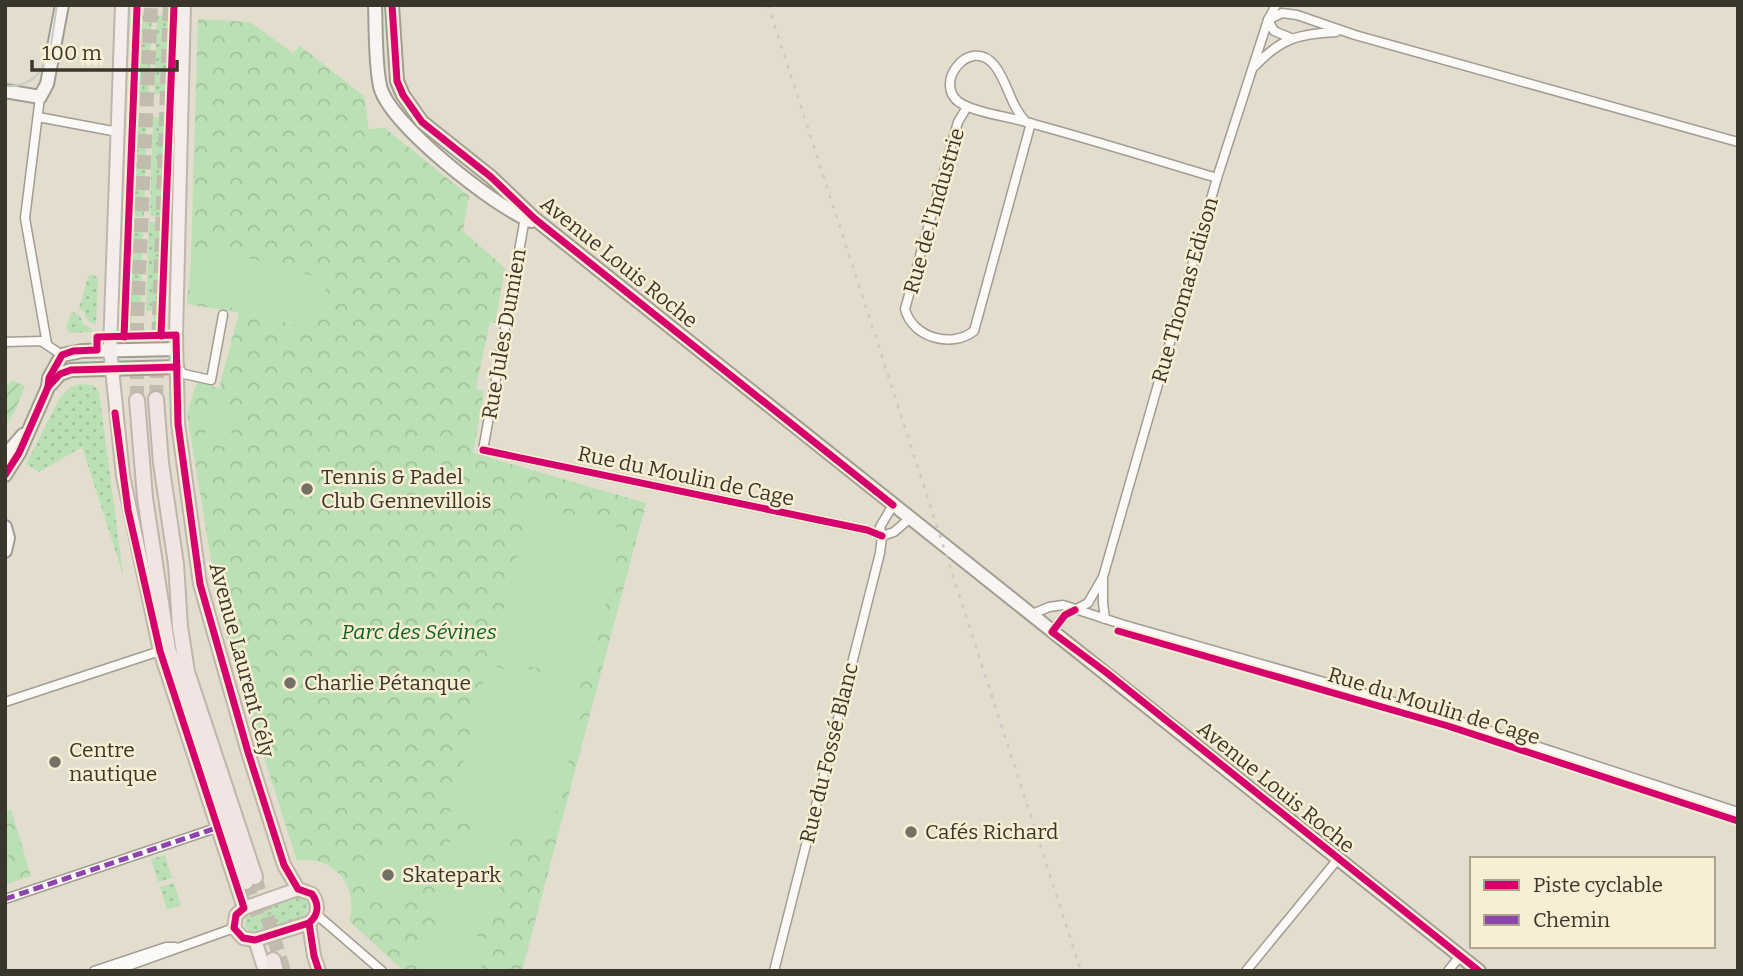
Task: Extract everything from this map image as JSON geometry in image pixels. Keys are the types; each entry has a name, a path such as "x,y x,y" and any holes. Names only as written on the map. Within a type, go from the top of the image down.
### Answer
{"highway":[{"path":"137,400 145,498 168,649 251,879 187,672 180,627 176,564 161,463 156,399"}],"main road":[{"path":"5,90 40,97 47,84 62,5"},
{"path":"122,5 110,349 128,510 160,651 244,908"},
{"name":"Avenue Laurent Cély","path":"184,5 176,349 178,424 200,584 248,752 284,865 298,889 312,894 317,904 312,918 314,956 319,971"},
{"name":"Avenue Louis Roche","path":"375,5 380,88 393,111 407,128 493,199 542,225"},
{"name":"Avenue Louis Roche","path":"392,5 397,80 403,95 422,121 491,177 542,225 1479,971"},
{"path":"5,475 19,453 48,387 49,378 62,355 73,351 110,349 176,349"},
{"path":"48,387 60,374 65,361 62,355"},
{"path":"60,374 71,370 177,367"},
{"path":"5,456 29,431"},
{"path":"5,527 8,538 5,551"},
{"path":"298,889 244,908 236,915 234,928 243,938 255,940 312,918"},
{"path":"255,940 271,967"}],"street":[{"name":"Rue Thomas Edison","path":"1105,619 1102,603 1104,578 1217,178 1268,20 1276,5"},
{"path":"1291,5 1297,15"},
{"path":"1291,38 1274,31 1268,20 1282,13 1297,15 1343,32 1738,142"},
{"path":"1252,68 1271,49 1291,38 1343,32"},
{"name":"Rue de l'Industrie","path":"1028,122 1016,111 994,65 981,57 966,58 954,66 950,78 951,90 956,101 967,107 1028,122 1217,178"},
{"path":"40,97 25,218 47,344"},
{"name":"Rue de l'Industrie","path":"967,107 958,121 905,309 914,327 929,336 949,340 967,337 974,331 1028,122"},
{"path":"38,117 118,132"},
{"name":"Rue Jules Dumien","path":"483,450 525,218"},
{"path":"177,367 184,374 211,380 223,315"},
{"path":"5,342 36,340 62,355"},
{"name":"Rue du Moulin de Cage","path":"483,450 862,529 882,536"},
{"name":"Rue du Fossé Blanc","path":"774,971 880,553 880,527 893,505"},
{"path":"882,536 894,532 909,519"},
{"name":"Rue Thomas Edison","path":"1075,610 1091,599 1104,578"},
{"name":"Rue du Moulin de Cage","path":"1030,615 1057,606 1075,610 1450,718 1738,812"},
{"path":"1052,632 1065,615 1075,610"},
{"path":"5,702 160,651"},
{"path":"5,899 216,828"},
{"path":"1246,971 1338,859"},
{"path":"312,918 382,971"},
{"path":"94,971 234,928"},
{"path":"114,971 168,953 175,947"},
{"path":"1448,971 1460,956"}],"green space":[{"path":"139,14 152,15 149,93 135,93"},
{"path":"157,15 171,16 168,94 154,94"},
{"name":"Parc des Sévines","path":"198,19 250,22 293,53 300,46 364,96 369,129 385,128 469,196 463,231 505,268 495,323 490,322 476,388 484,392 473,453 646,503 522,971 404,971 349,921 350,896 340,875 321,862 297,861 221,621 187,413 197,382 219,388 239,313 187,304 191,259"},
{"path":"134,117 147,117 144,217 131,216"},
{"path":"153,117 168,118 164,217 150,216"},
{"path":"131,221 143,221 141,311 132,311 131,333 127,333"},
{"path":"149,222 164,222 160,333 153,333 154,311 146,311"},
{"path":"203,246 328,280 314,330 189,296"},
{"path":"91,274 98,278 96,325 88,321 79,308"},
{"path":"71,313 80,316 84,325 92,328 92,332 69,333 66,327"},
{"path":"11,380 25,386 14,413 5,426 5,383 10,383"},
{"path":"93,385 99,391 123,574 82,447 39,472 26,464 59,399 70,387"},
{"path":"211,408 240,416 236,430 208,423"},
{"path":"207,427 235,434 231,449 203,441"},
{"path":"530,505 624,529 587,680 492,657"},
{"path":"487,665 515,671 524,668 551,675 558,682 586,689 550,838 521,831 512,834 486,828 479,821 450,814"},
{"path":"11,809 31,876 5,885 5,811"},
{"path":"453,830 510,844 489,933 431,918"},
{"name":"Skatepark","path":"388,851 407,859 415,878 407,897 388,905 369,897 361,878 369,859"},
{"path":"165,855 172,878 158,882 151,859"},
{"path":"174,883 181,905 167,910 160,887"},
{"path":"299,897 304,898 309,905 305,916 257,933 245,927 249,912"},
{"path":"429,925 488,939 480,971 438,971 419,966"}],"tunnel":[{"path":"137,400 137,320 151,5"},
{"path":"156,399 170,5"},
{"path":"255,877 284,971"},
{"path":"246,882 258,917"}],"tram line":[{"path":"5,86 20,85 41,71 50,46 57,5"}],"railway":[{"path":"768,5 1081,971"}],"marked path":[{"path":"5,899 216,828"}],"cycle path":[{"path":"392,5 397,81 403,95 422,122 491,177 535,219 893,505"},
{"path":"161,336 174,6"},
{"path":"124,337 137,8"},
{"path":"5,475 19,453 48,387 49,378 62,355 73,351 97,350 97,337 176,335 178,424 200,584 248,752 284,865 298,889 312,894 316,902 316,913 309,923 319,971"},
{"path":"48,387 60,374 71,370 177,367"},
{"path":"115,413 128,510 160,651 244,908 236,915 234,928 243,938 255,940 309,923"},
{"path":"483,450 867,530 882,536"},
{"path":"1075,610 1065,615 1052,632 1479,971"},
{"path":"1118,631 1448,726 1738,821"}],"place":[{"name":"Tennis & Padel Club Gennevillois","path":"307,489"},
{"name":"Charlie Pétanque","path":"290,683"},
{"name":"Centre nautique","path":"55,762"},
{"name":"Cafés Richard","path":"911,832"},
{"name":"Skatepark","path":"388,875"}]}
